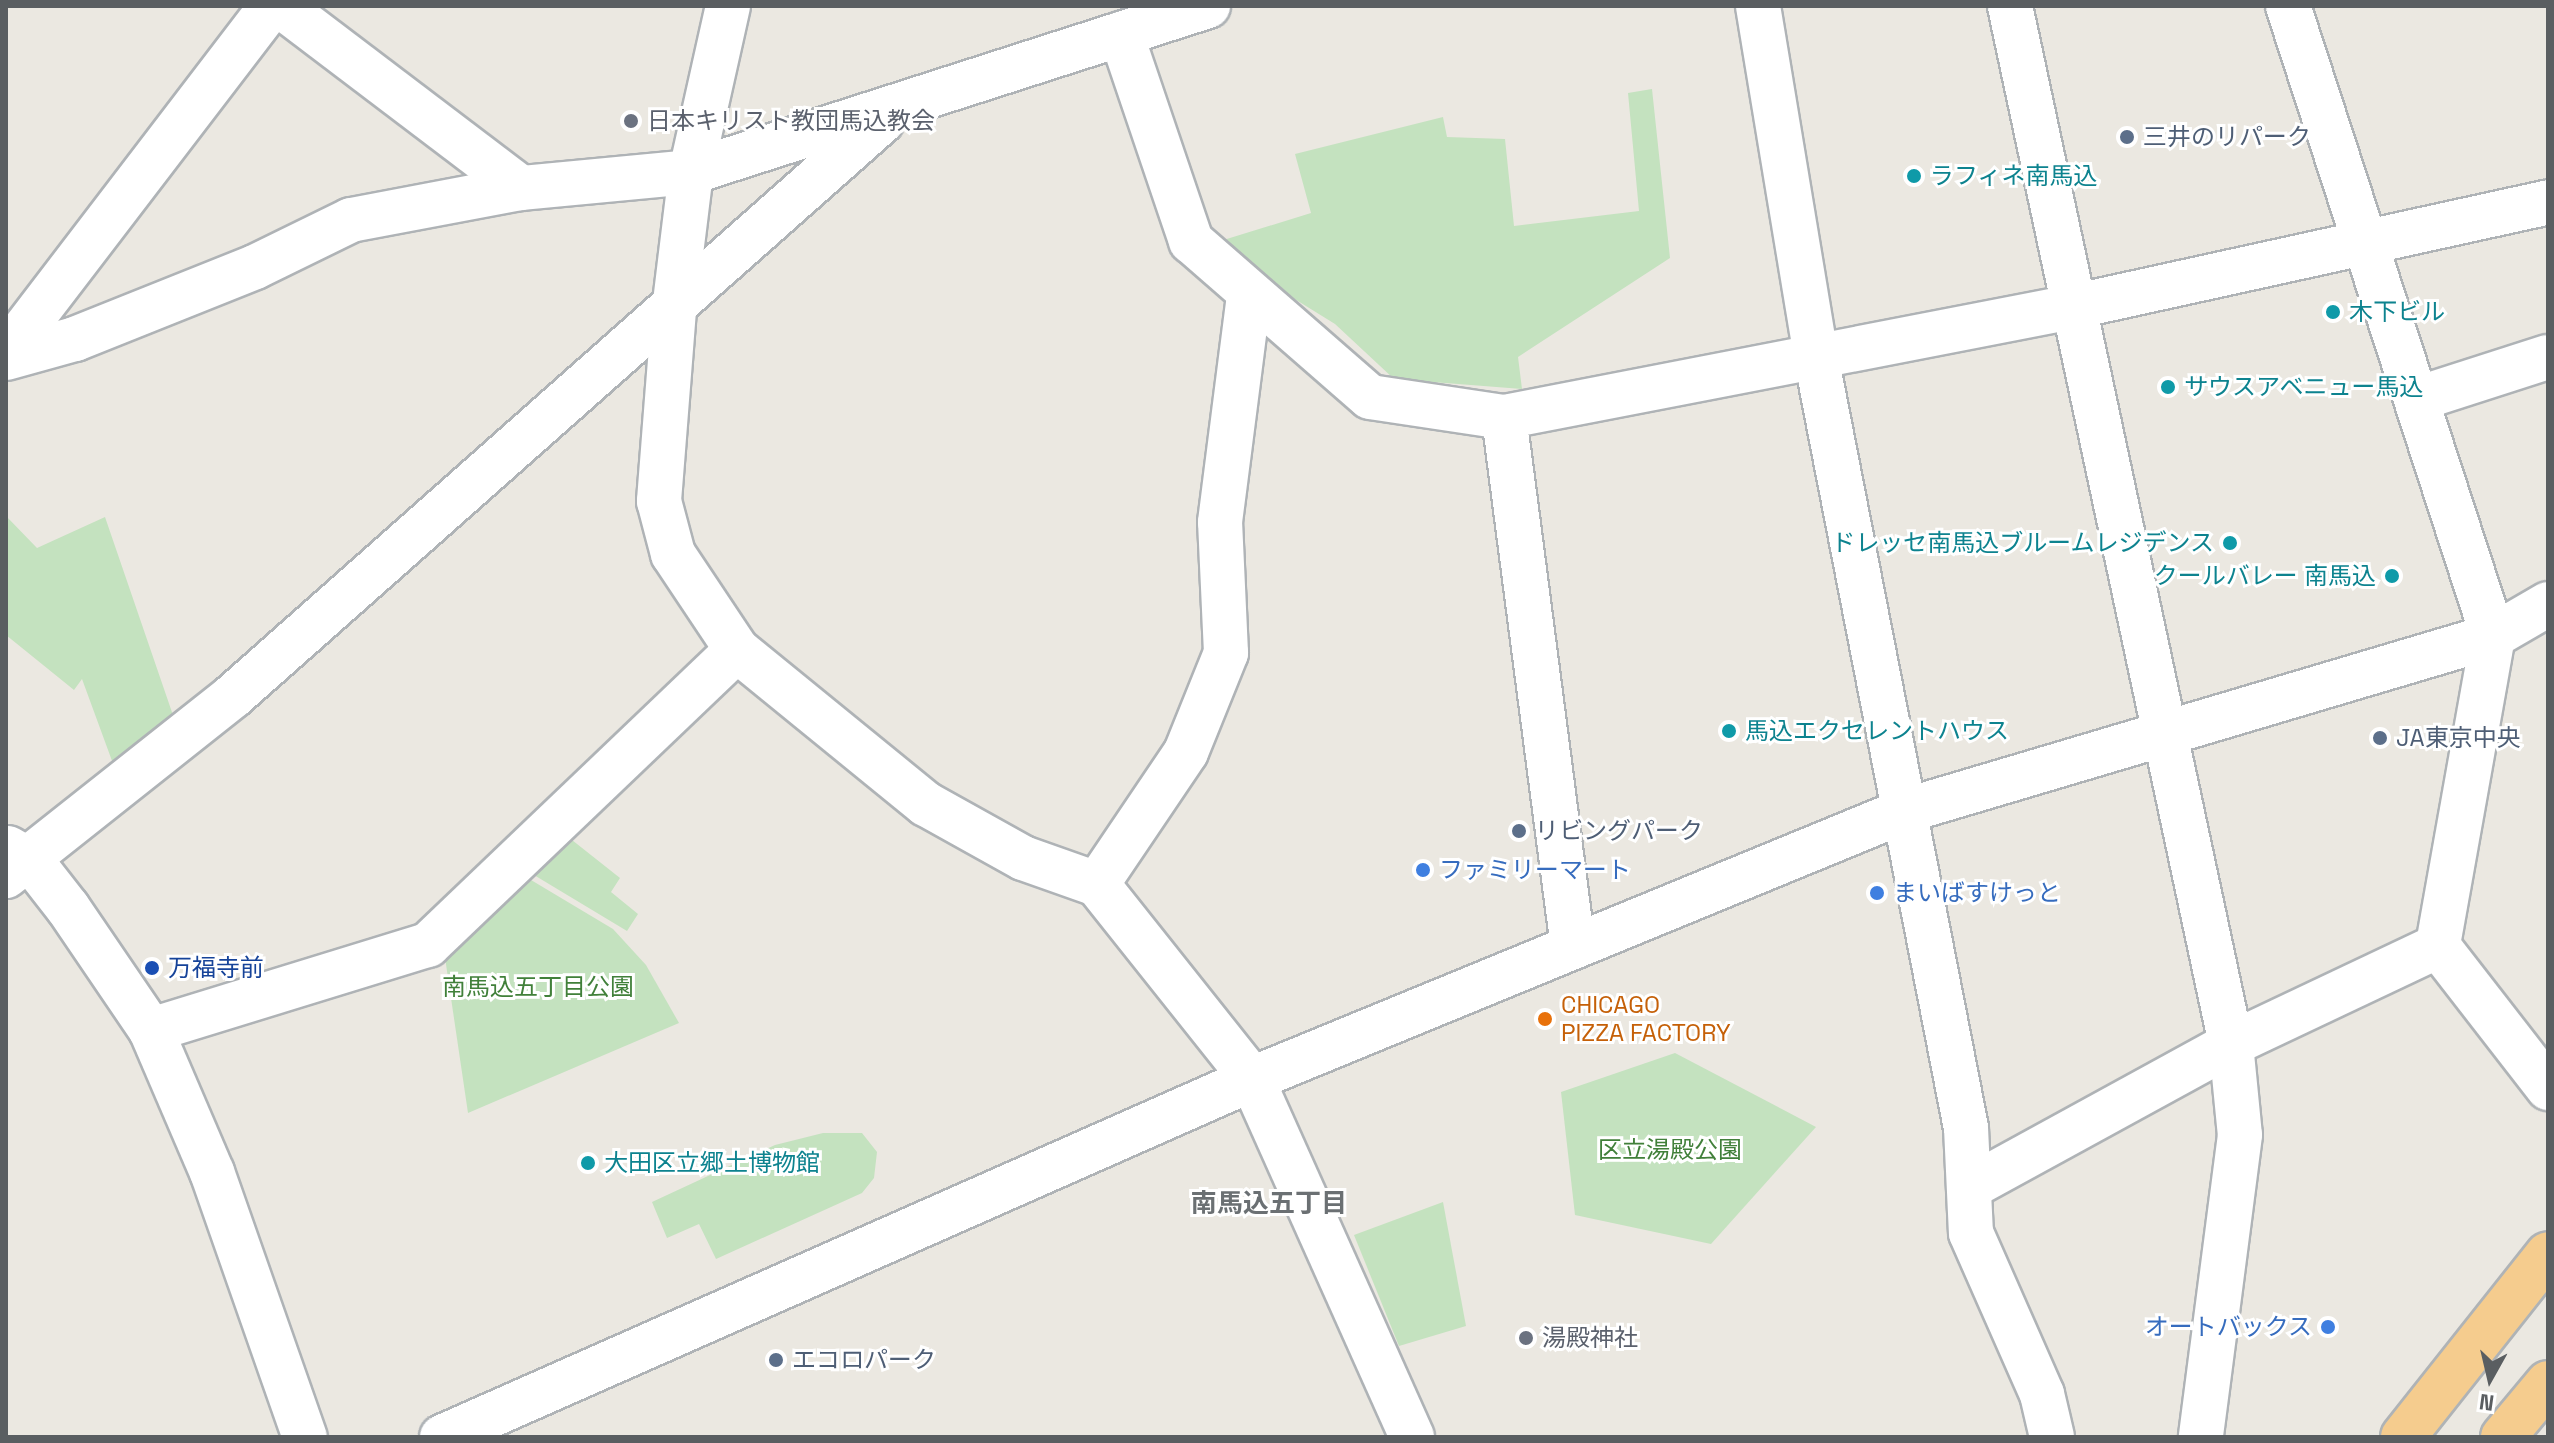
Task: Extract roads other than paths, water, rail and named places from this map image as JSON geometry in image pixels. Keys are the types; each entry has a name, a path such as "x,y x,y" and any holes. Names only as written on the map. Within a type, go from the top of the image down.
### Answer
{"highway":[{"path":"2403,1437 2548,1254"},
{"path":"2503,1437 2548,1383"}],"street":[{"path":"6,355 271,6"},
{"path":"281,6 521,188"},
{"path":"728,6 691,172 674,310 662,516 673,554 737,650 926,804 1023,858 1097,884 1252,1079 1412,1437"},
{"path":"6,355 75,339 241,273 351,220 521,188 691,172 896,110 1208,6"},
{"path":"1758,6 1816,357 1966,1128 1971,1233 2042,1394 2052,1437"},
{"path":"2010,6 2162,732 2231,1044 2240,1135 2201,1437"},
{"path":"2288,6 2420,398 2493,636 2438,946 2548,1088"},
{"path":"1121,34 1191,241 1249,295 1370,397 1504,417 2072,307 2548,202"},
{"path":"305,1437 212,1172 151,1030 15,862 674,310 896,110"},
{"path":"1097,884 1186,752 1226,653 1220,522 1249,295"},
{"path":"2420,398 2548,357"},
{"path":"1504,417 1573,947"},
{"path":"442,1437 1252,1079 1904,811 2493,636 2548,604"},
{"path":"151,1030 428,945 737,650"},
{"path":"1970,1187 2231,1044 2438,946"}],"place":[{"name":"日本キリスト教団馬込教会","path":"631,121"},
{"name":"三井のリパーク","path":"2127,137"},
{"name":"ラフィネ南馬込","path":"1914,176"},
{"name":"木下ビル","path":"2333,312"},
{"name":"サウスアベニュー馬込","path":"2168,387"},
{"name":"ドレッセ南馬込ブルームレジデンス","path":"2230,543"},
{"name":"クールバレー 南馬込","path":"2392,576"},
{"name":"馬込エクセレントハウス","path":"1729,731"},
{"name":"JA東京中央","path":"2380,738"},
{"name":"リビングパーク","path":"1519,831"},
{"name":"ファミリーマート","path":"1423,870"},
{"name":"まいばすけっと","path":"1877,893"},
{"name":"万福寺前","path":"152,968"},
{"name":"CHICAGO PIZZA FACTORY","path":"1545,1019"},
{"name":"大田区立郷土博物館","path":"588,1163"},
{"name":"オートバックス","path":"2328,1327"},
{"name":"湯殿神社","path":"1526,1338"},
{"name":"エコロパーク","path":"776,1360"}],"district":[{"name":"南馬込五丁目","path":"1269,1204"}],"park label":[{"name":"南馬込五丁目公園","path":"538,987"},
{"name":"区立湯殿公園","path":"1670,1150"}]}
